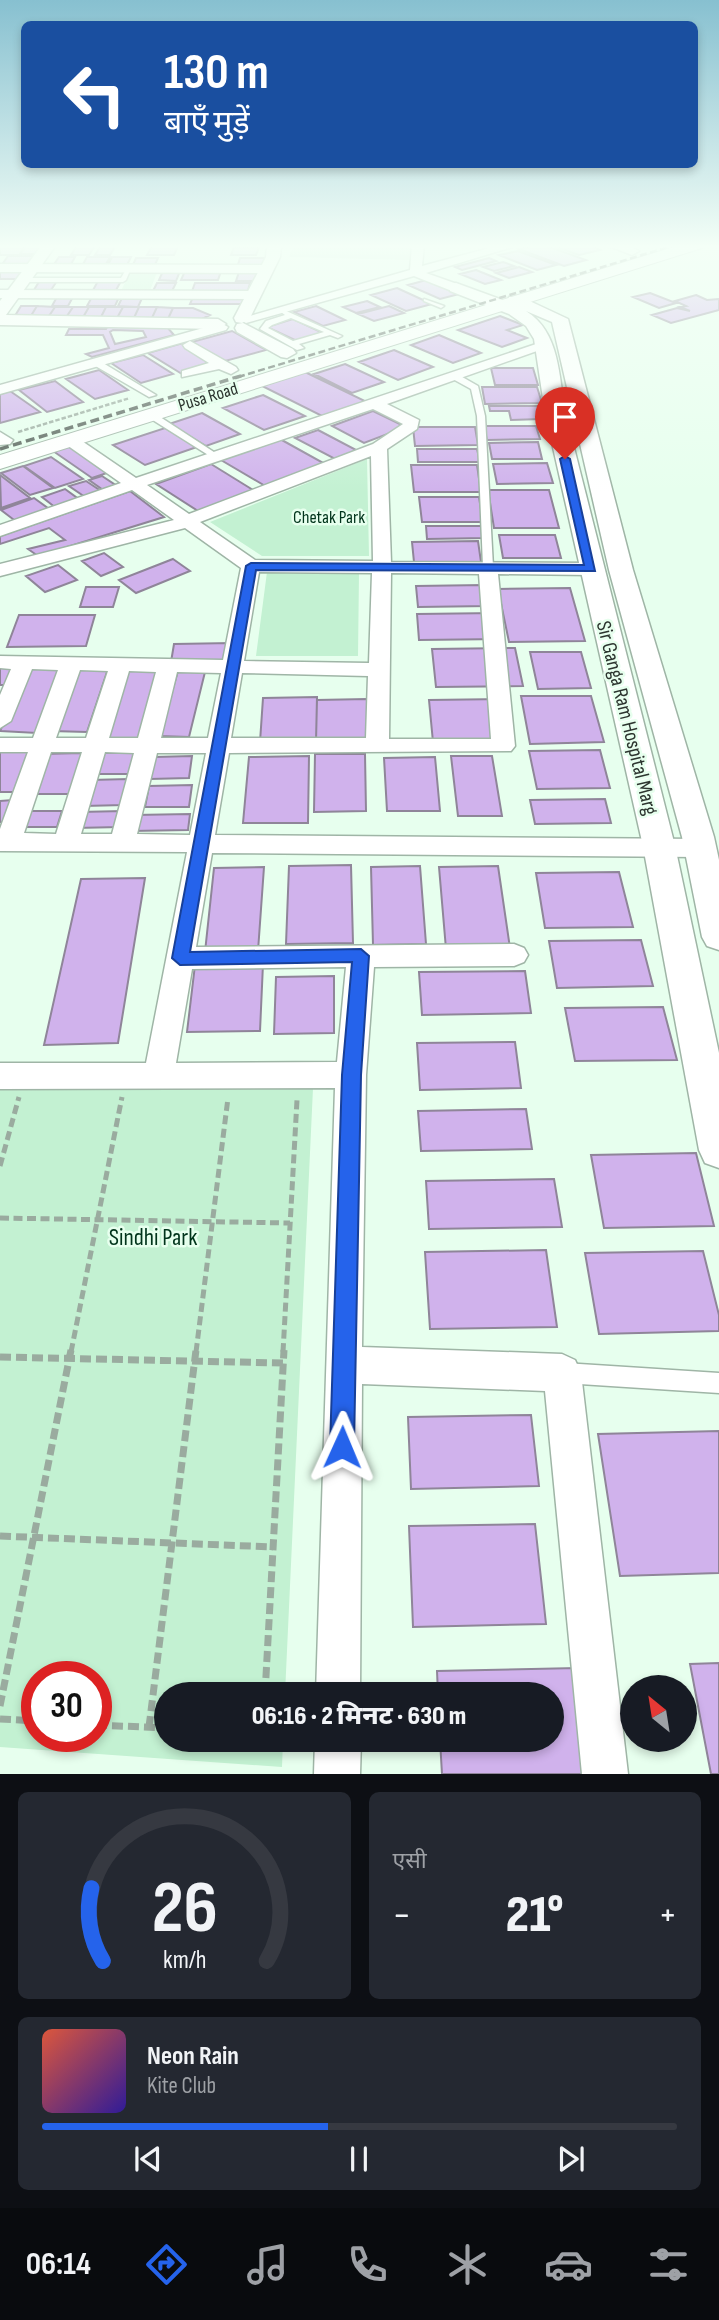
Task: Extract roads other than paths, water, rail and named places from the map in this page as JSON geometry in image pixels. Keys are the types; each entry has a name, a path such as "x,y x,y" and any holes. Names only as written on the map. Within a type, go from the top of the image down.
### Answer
{"main road":[{"name":"Pusa Road","path":"5,442 70,440 226,367 354,328"},
{"name":"Pusa Road","path":"53,425 150,401 399,328"}],"street":[{"path":"0,390 214,328"},
{"path":"258,328 293,348"},
{"name":"Sir Ganga Ram Hospital Marg","path":"536,328 544,346 555,412 591,569 659,846 719,1150"},
{"name":"Sir Ganga Ram Hospital Marg","path":"562,328 621,570 700,848 719,937"},
{"path":"190,345 226,367"},
{"path":"0,531 544,346"},
{"path":"187,374 226,367"},
{"path":"0,570 153,533 184,522 379,447 412,422 373,403"},
{"path":"70,440 184,522 251,566 621,570"},
{"path":"377,745 382,566 379,447"},
{"path":"159,1075 251,566"},
{"path":"0,745 503,746 488,567"},
{"path":"0,662 379,670"},
{"path":"0,721 24,663"},
{"path":"71,664 4,842 700,848"},
{"path":"66,843 120,665"},
{"path":"122,844 168,666"},
{"path":"180,958 514,955"},
{"path":"338,1682 351,1075 361,956"},
{"path":"10,1084 159,1075 351,1075"},
{"path":"343,1365 562,1373 605,1774"},
{"path":"337,1774 338,1752"}],"lane":[{"path":"265,328 293,348"},
{"path":"320,328 334,334"},
{"path":"95,362 150,401 216,456"},
{"path":"454,376 475,388 481,416 488,567"},
{"path":"562,1373 719,1383"}],"railway":[{"path":"238,377 401,328"},
{"path":"0,449 244,375"}],"park label":[{"name":"Chetak Park","path":"329,517"},
{"name":"Sindhi Park","path":"153,1237"}]}
